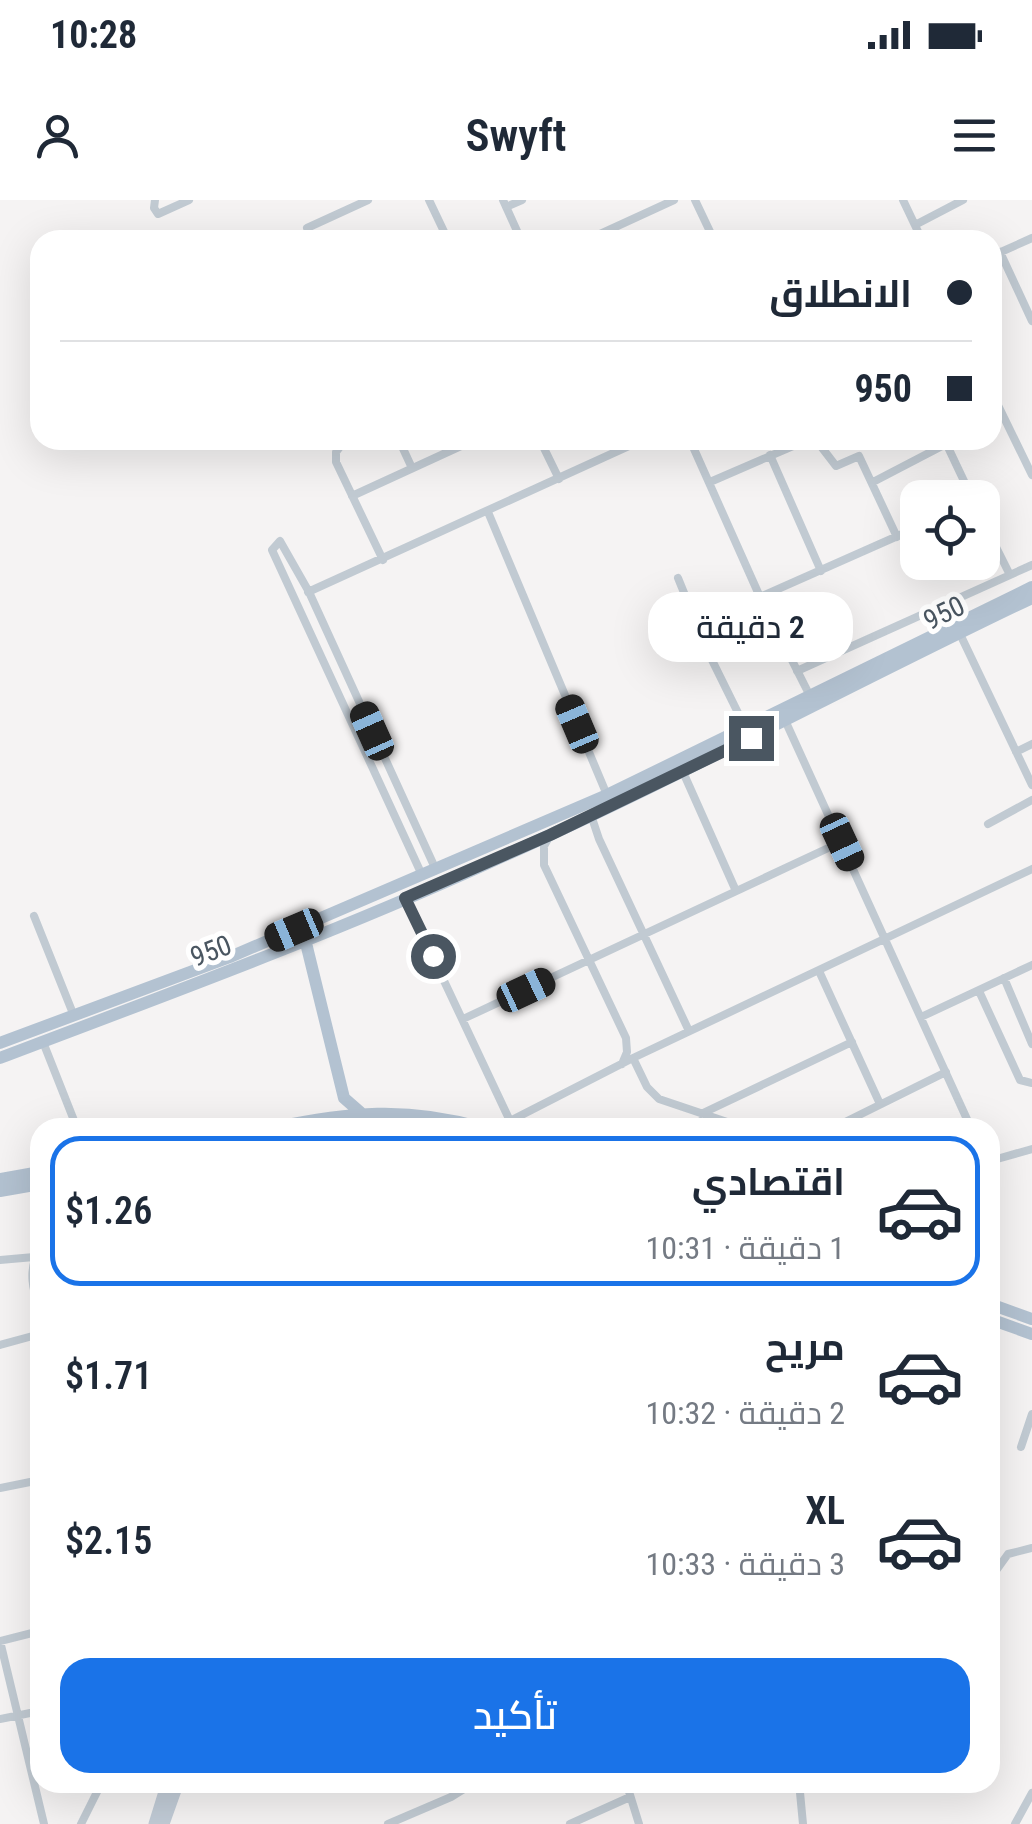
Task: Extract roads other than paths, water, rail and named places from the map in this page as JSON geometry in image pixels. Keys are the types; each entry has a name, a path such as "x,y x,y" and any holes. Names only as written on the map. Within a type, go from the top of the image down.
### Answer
{"main road":[{"name":"950","path":"0,1043 41,1035 299,935 607,795 745,727 782,715 809,694 1032,587"},
{"name":"950","path":"0,1058 74,1016 405,898 550,835 683,772 782,715 1032,598"},
{"path":"299,935 344,1098 362,1112 403,1118"},
{"path":"299,935 336,1095 332,1118"},
{"path":"343,1118 362,1112"},
{"path":"0,1180 30,1174"},
{"path":"0,1191 30,1186"},
{"path":"1000,1316 1032,1319"},
{"path":"1000,1318 1032,1334"}],"street":[{"path":"155,200 158,214 189,200"},
{"path":"307,228 368,200"},
{"path":"429,200 443,230"},
{"path":"516,230 504,204 522,200"},
{"path":"609,230 674,200"},
{"path":"696,200 710,230"},
{"path":"903,200 917,230"},
{"path":"915,225 963,200"},
{"path":"1002,251 1032,238"},
{"path":"1002,264 1029,308 1032,321"},
{"path":"1002,414 1032,475"},
{"path":"338,450 336,462 383,560"},
{"path":"404,450 412,468"},
{"path":"352,496 450,450"},
{"path":"545,450 558,479"},
{"path":"295,598 488,512 611,450"},
{"path":"695,450 760,597 809,694"},
{"path":"710,482 782,450"},
{"path":"760,597 898,536 859,456 836,466 824,450"},
{"path":"873,482 931,450"},
{"path":"949,450 963,480"},
{"path":"770,455 820,570"},
{"path":"488,512 607,795"},
{"path":"280,541 309,592 429,873 272,550 280,541"},
{"path":"1000,555 1010,575"},
{"path":"797,671 1032,565"},
{"path":"678,578 745,727"},
{"path":"960,634 1032,786"},
{"path":"782,715 967,1118"},
{"path":"1016,752 1032,744"},
{"path":"683,772 736,891"},
{"path":"988,824 1032,800"},
{"path":"591,815 598,839 689,1031"},
{"path":"550,835 544,846 544,865 626,1038 627,1052 622,1064"},
{"path":"463,1020 842,842"},
{"path":"520,1118 633,1058 1032,869"},
{"path":"405,898 510,1118"},
{"path":"34,916 74,1016"},
{"path":"922,1017 1032,965"},
{"path":"819,970 880,1104"},
{"path":"1004,978 1031,1040"},
{"path":"979,991 1020,1080 1032,1083"},
{"path":"41,1035 73,1118"},
{"path":"702,1114 852,1042"},
{"path":"633,1058 654,1096 714,1118"},
{"path":"852,1118 946,1072"},
{"path":"1000,1157 1032,1149"},
{"path":"0,1260 30,1257"},
{"path":"1,1347 30,1337"},
{"path":"1021,1446 1032,1414"},
{"path":"0,1488 30,1482"},
{"path":"1000,1565 1008,1554 1032,1548"},
{"path":"30,1634 0,1641 30,1763"},
{"path":"0,1719 30,1713"},
{"path":"37,1793 44,1824"},
{"path":"81,1824 96,1793"},
{"path":"154,1824 164,1793"},
{"path":"164,1824 175,1793"},
{"path":"388,1824 452,1793"},
{"path":"629,1793 640,1824"},
{"path":"800,1793 803,1824"},
{"path":"1015,1824 1032,1793"},
{"path":"570,1824 630,1797"}]}
